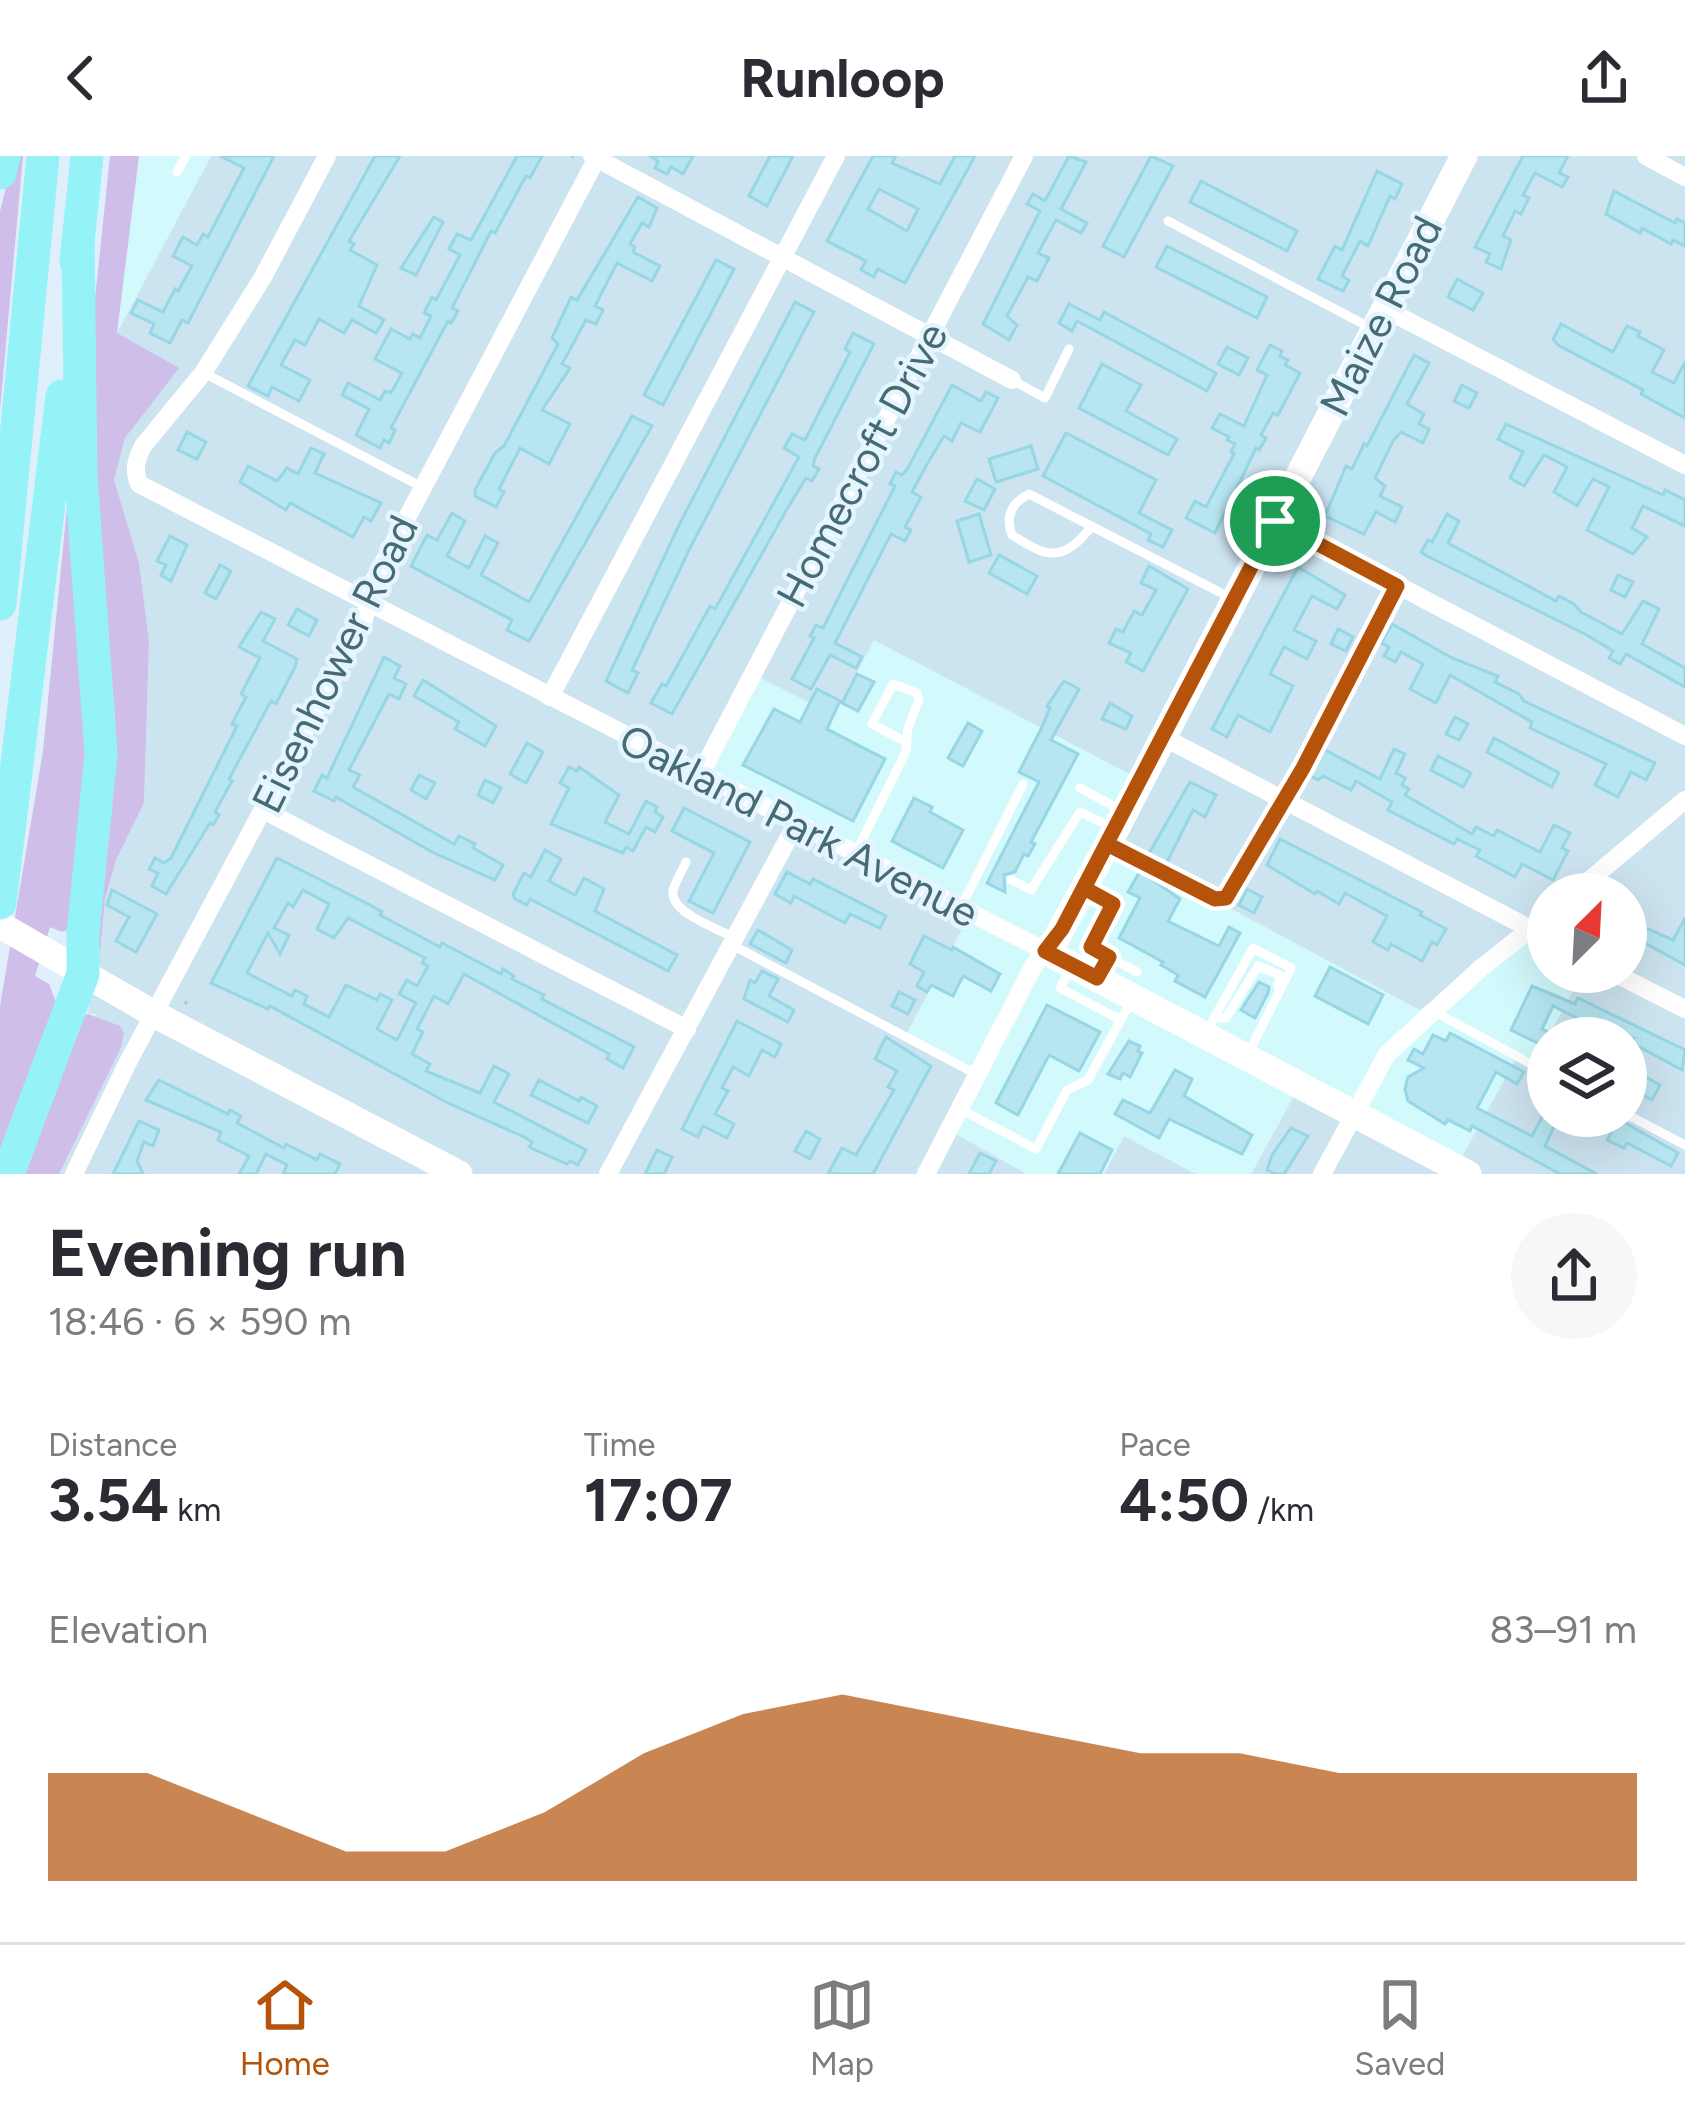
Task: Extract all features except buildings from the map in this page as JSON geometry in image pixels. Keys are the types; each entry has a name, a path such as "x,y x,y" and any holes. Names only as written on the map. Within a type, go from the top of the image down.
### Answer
{"highway":[{"path":"0,172 4,156"},
{"path":"0,604 43,156"},
{"path":"0,902 40,592 87,156"},
{"path":"8,1174 83,974 101,754 80,476 78,241"}],"street":[{"path":"203,373 263,277 327,156"},
{"path":"550,698 836,156"},
{"name":"Homecroft Drive","path":"700,775 1024,156"},
{"path":"1646,156 1685,176"},
{"path":"586,157 1012,380"},
{"name":"Eisenhower Road","path":"74,1174 364,620 372,584 586,157"},
{"name":"Maize Road","path":"926,1174 1045,951 1084,888 1462,157"},
{"path":"1380,320 1685,465"},
{"name":"Oakland Park Avenue","path":"203,373 143,446 135,475 148,491 960,909 1045,951 1093,967 1130,996 1209,1027 1246,1059 1468,1174"},
{"path":"1275,521 1685,736"},
{"path":"1163,736 1527,927"},
{"path":"1598,873 1685,800"},
{"path":"263,810 687,1029"},
{"path":"608,1174 796,824"},
{"path":"0,926 154,1014 458,1174"},
{"path":"1322,1174 1387,1054 1433,1012 1527,943"},
{"path":"1647,990 1685,1010"}],"lane":[{"path":"177,172 186,156"},
{"path":"1168,221 1380,320"},
{"path":"1012,380 1045,398 1069,349"},
{"path":"203,373 422,487"},
{"path":"1092,526 1067,552 1051,555 1012,535 1007,522 1011,510 1029,494 1092,526 1234,599"},
{"path":"1011,880 1031,890 1080,812 1115,828 1222,901 1233,890 1303,768 1397,586"},
{"path":"855,855 906,751 919,699 916,693 893,684 872,724 906,742"},
{"path":"960,909 988,868 1024,784"},
{"path":"1080,788 1115,828"},
{"path":"686,862 673,892 681,908 977,1075"},
{"path":"1084,888 1113,904 1091,947 1093,967"},
{"path":"1209,1027 1253,948 1291,968 1246,1059"},
{"path":"1209,1027 1226,1018 1252,973 1264,966 1281,980 1266,1019"},
{"path":"959,1109 1036,1149 1067,1090 1088,1080 1130,996"},
{"path":"1433,1012 1527,1062"},
{"path":"1647,1125 1685,1145"}],"shaded area":[{"path":"14,156 23,156 0,410 0,211"},
{"path":"110,156 139,156 117,333 179,368 125,438 114,480 139,563 149,641 144,803 116,860 105,899 100,952 94,940 115,716 89,446 91,337"},
{"path":"139,156 211,156 117,333"},
{"path":"211,156 1685,156 1685,1174 1251,1174 1301,1083 1518,1056 1527,1061 1527,1137 1647,1137 1647,1017 1559,1017 1572,993 1647,993 1647,873 1527,873 1527,946 1487,962 1420,1010 1108,843 970,914 976,1076 947,1129 1027,1174 59,1174 96,1014 88,1014 105,899 116,860 144,803 149,641 139,563 114,480 125,439 139,416 117,333"},
{"path":"70,476 94,707 69,929 62,932 50,927 35,976 49,984 56,1002 0,1168 0,1006 43,751"},
{"path":"874,640 1141,780 1109,843 1419,1010 1527,939 1527,993 1572,993 1559,1017 1527,1017 1527,1062 1517,1057 1456,1168 1301,1083 1251,1174 1196,1174 1124,1136 1104,1174 1027,1174 947,1129 976,1076 905,1037 970,914 701,772 753,674 834,715"},
{"path":"88,1014 120,1026 124,1033 121,1047 59,1174 21,1174 77,1019"},
{"path":"1124,1136 1196,1174 1104,1174"}],"route":[{"path":"1275,521 1397,586 1303,768 1226,898 1215,899 1107,844 1084,888 1113,904 1091,947 1109,957 1097,978 1045,951 1062,929 1275,521"}]}
